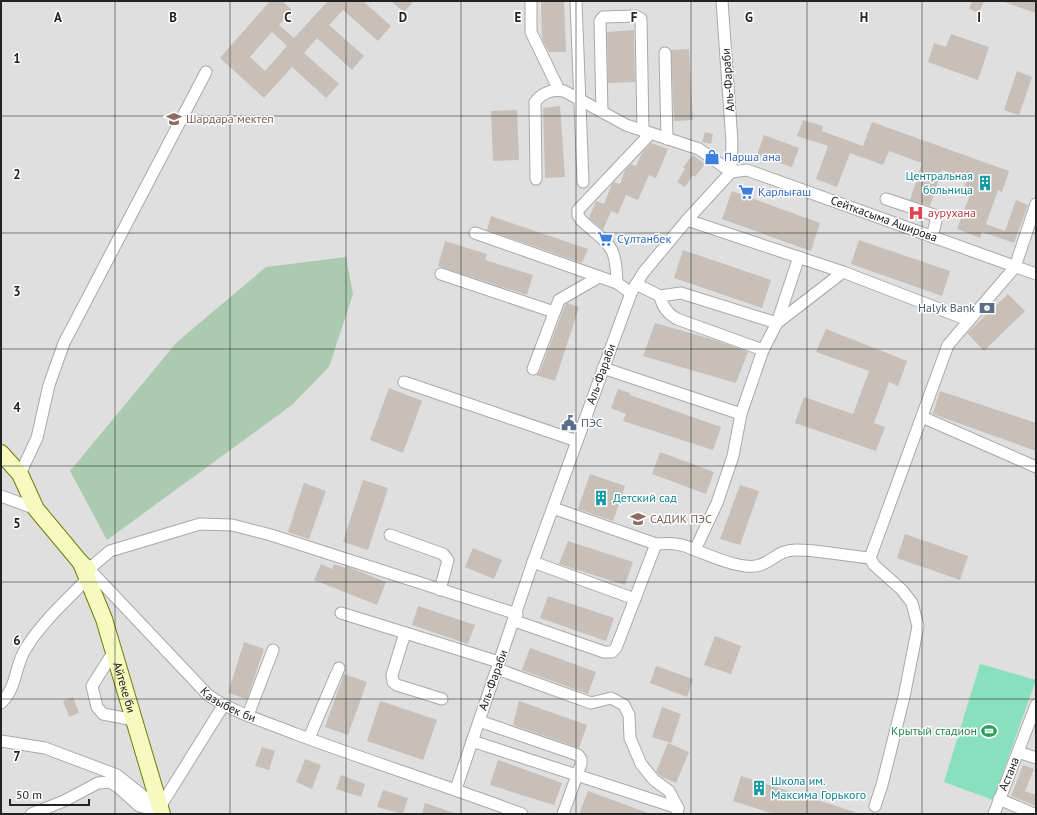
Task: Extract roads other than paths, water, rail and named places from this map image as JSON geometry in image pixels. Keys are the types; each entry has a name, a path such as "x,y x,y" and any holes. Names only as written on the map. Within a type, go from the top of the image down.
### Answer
{"street":[{"path":"531,1 531,32 560,90"},
{"path":"576,1 583,182"},
{"name":"Аль-Фараби","path":"456,789 553,508 633,289 643,273 687,220 731,172 732,142 722,1"},
{"path":"602,112 600,21 603,17 636,16 641,19 646,132 578,210 578,215 581,220 610,245 615,253 617,283"},
{"path":"665,53 667,139"},
{"path":"20,474 37,438 49,385 64,343 206,72"},
{"path":"536,179 534,102 548,91 560,90 626,125 699,149 731,172"},
{"name":"Сейткасыма Аширова","path":"731,172 747,170 1036,274"},
{"path":"886,199 934,215 936,221 932,237"},
{"path":"875,806 882,785 904,697 918,626 912,603 902,590 874,565 870,558 948,345 1015,267 1036,204"},
{"path":"687,220 843,272 968,320"},
{"path":"475,233 633,289 660,296 681,293 777,323"},
{"path":"695,550 717,503 733,456 741,414 763,350 777,323 799,257"},
{"path":"777,323 843,272"},
{"path":"441,274 554,312"},
{"path":"533,369 558,300 562,296 599,277"},
{"path":"660,296 661,302 670,315 677,319 763,350"},
{"path":"603,368 741,414"},
{"path":"404,382 577,441"},
{"path":"922,417 1036,467"},
{"name":"Казыбек би","path":"1,453 20,474 36,509 86,570 208,695 223,706 522,814"},
{"path":"1,496 36,509"},
{"path":"553,508 656,544 682,544 726,561 746,566 759,566 778,554 797,550 870,558"},
{"path":"1,703 12,689 18,662 36,632 86,570 110,551 200,524 232,525 440,590 516,617 604,652 612,652 616,648 656,544"},
{"path":"390,535 446,556 448,560 440,590"},
{"path":"534,562 635,599"},
{"name":"Айтеке би","path":"86,570 114,651 160,809"},
{"path":"341,613 405,633 498,666 591,703 611,698 624,705 629,715 630,738 641,764 654,780 669,791 677,811"},
{"path":"405,633 392,676 393,682 397,685 442,699"},
{"path":"248,715 273,650"},
{"path":"114,651 92,686 97,707 103,714 134,720"},
{"path":"309,738 339,668"},
{"path":"160,809 223,706"},
{"path":"1018,752 1036,706"},
{"path":"479,721 578,755 581,758 581,764 563,814"},
{"path":"1,741 46,748 116,774 160,809"},
{"path":"472,741 577,775 677,811"},
{"name":"Астана","path":"994,814 1018,752 1036,758"},
{"path":"31,814 64,801 98,783 110,782 118,787 139,806 151,810 160,809"},
{"path":"999,799 1034,814"}],"place":[{"name":"Шардара мектеп","path":"174,119"},
{"name":"Парша ана","path":"712,157"},
{"name":"Центральная больница","path":"985,183"},
{"name":"Қарлығаш","path":"746,192"},
{"name":"аурухана","path":"916,213"},
{"name":"Сұлтанбек","path":"605,239"},
{"name":"Halyk Bank","path":"987,308"},
{"name":"ПЭС","path":"569,423"},
{"name":"Детский сад","path":"601,498"},
{"name":"САДИК ПЭС","path":"638,519"},
{"name":"Крытый стадион","path":"989,731"},
{"name":"Школа им. Максима Горького","path":"759,788"}]}
